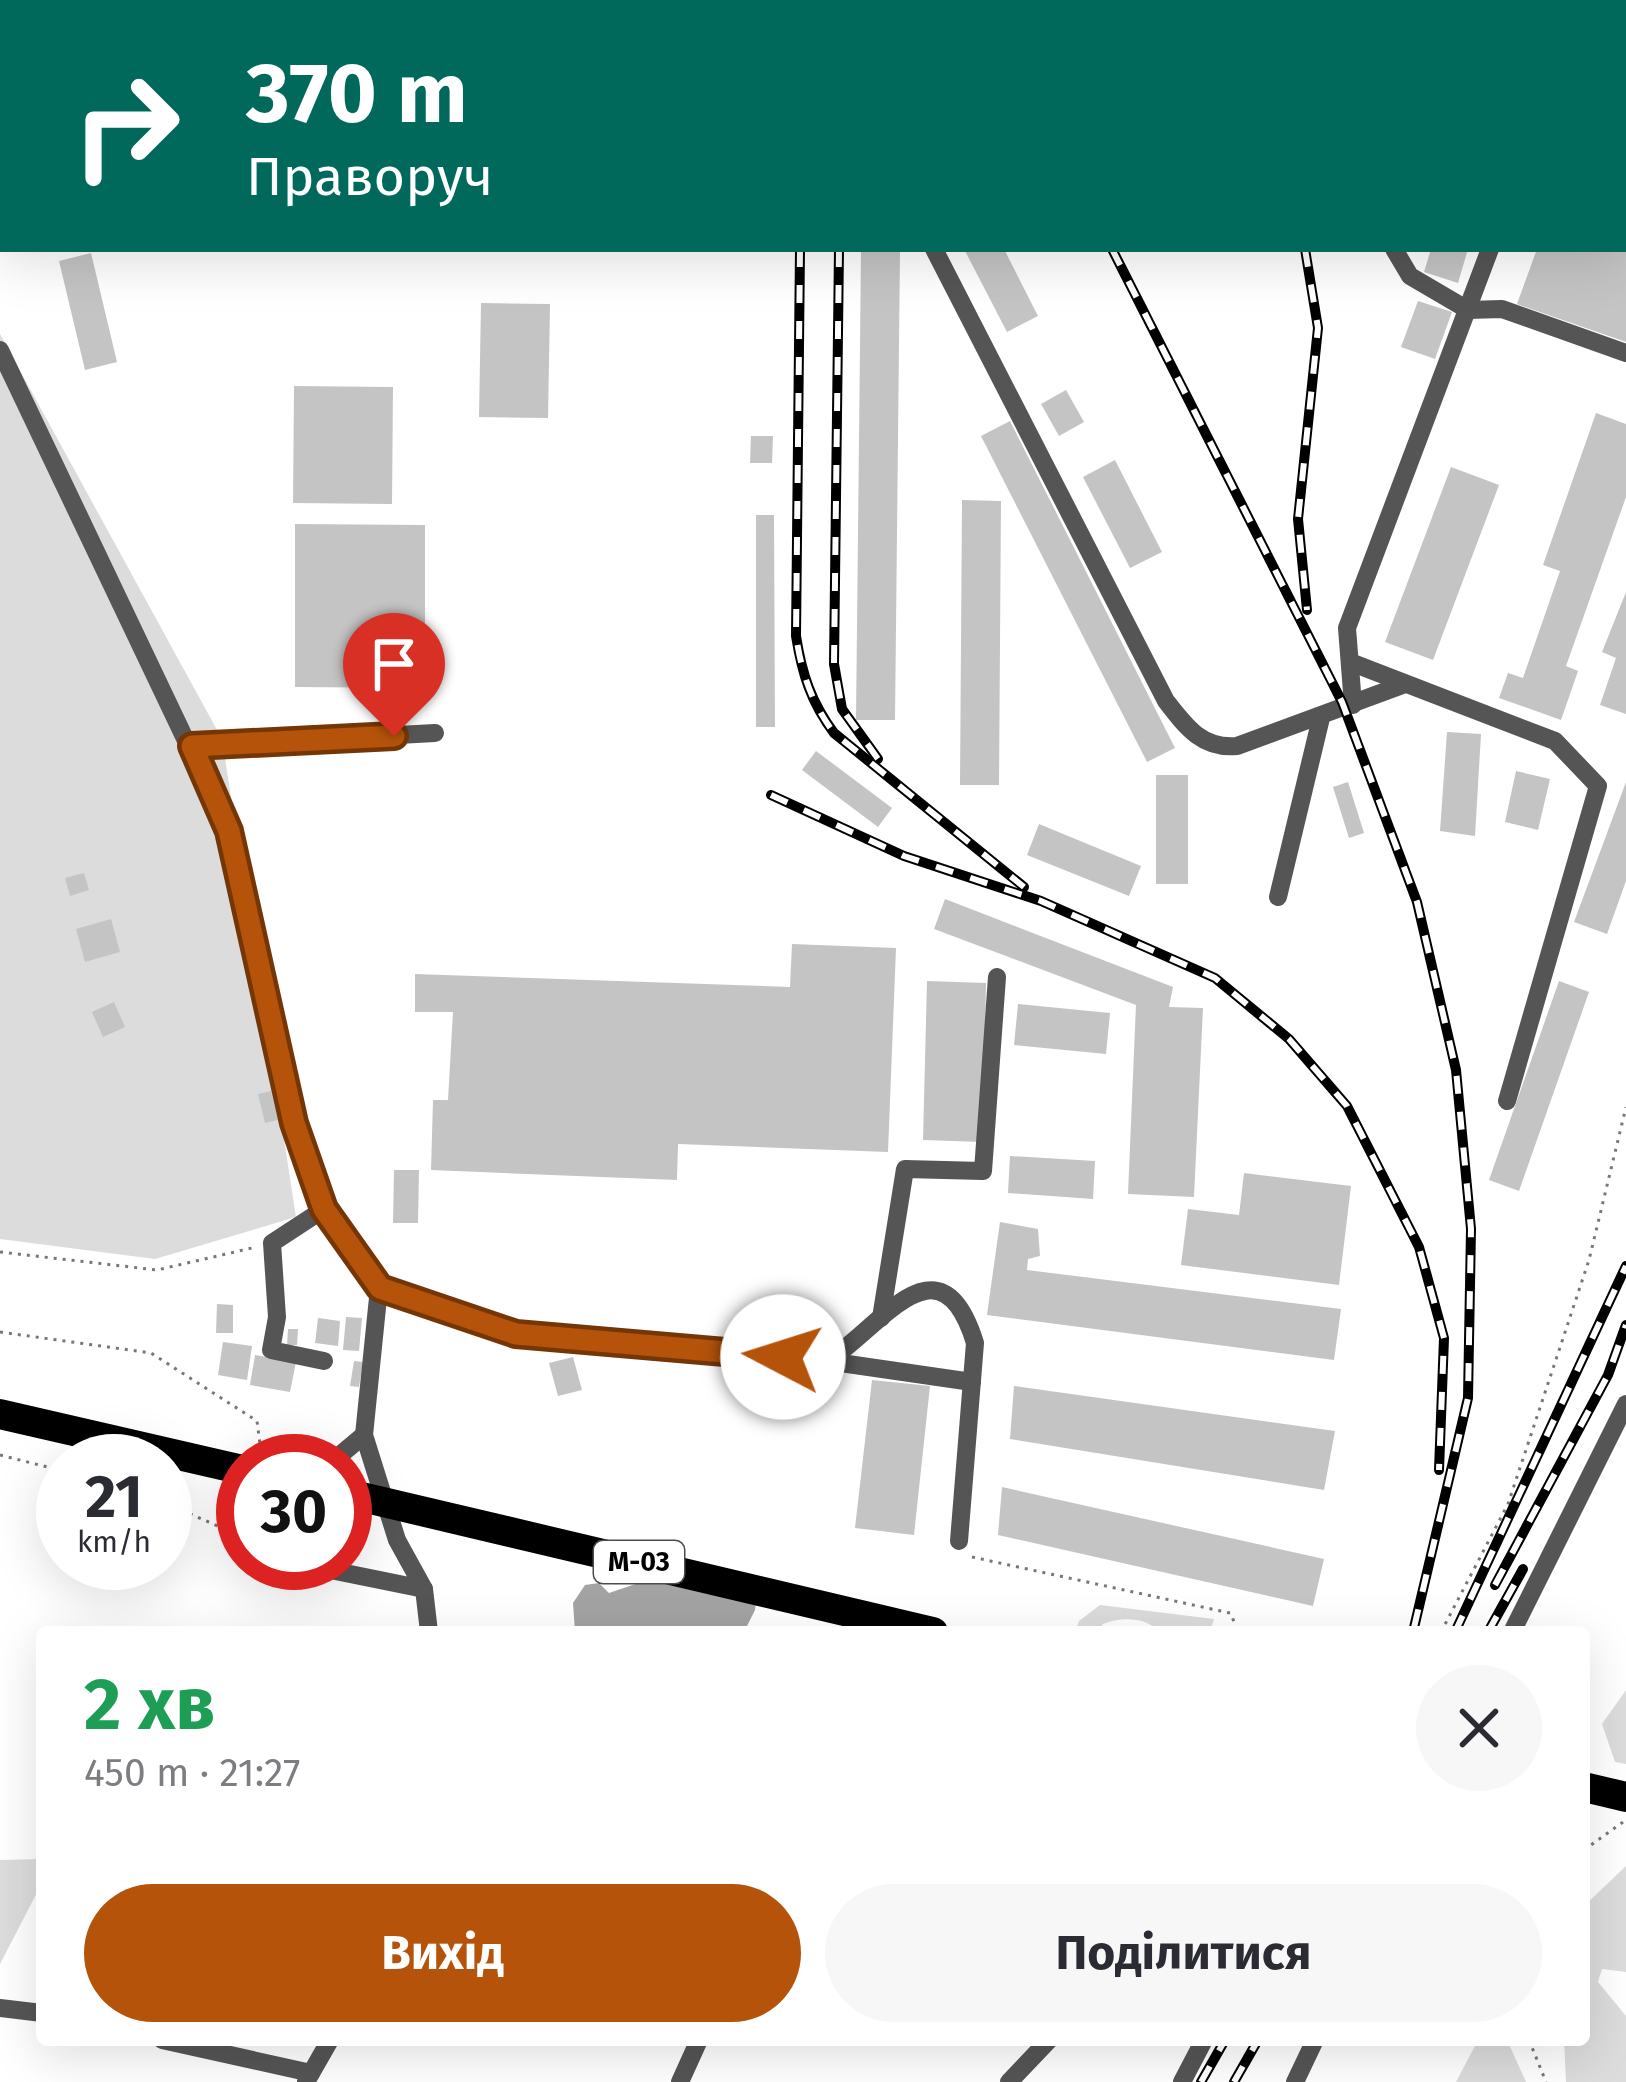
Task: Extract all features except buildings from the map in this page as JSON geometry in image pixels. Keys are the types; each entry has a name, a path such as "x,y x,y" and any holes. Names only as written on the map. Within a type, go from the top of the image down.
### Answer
{"highway":[{"path":"0,1414 216,1464"},
{"name":"М-03","path":"372,1499 908,1626"},
{"path":"1590,1788 1626,1797"}],"street":[{"path":"936,252 1166,701 1185,727 1217,748 1321,718 1405,684"},
{"path":"1396,252 1410,276 1468,310 1502,310 1626,353"},
{"path":"1353,705 1347,628 1489,252"},
{"path":"0,350 229,831 294,1123 324,1209 380,1288 516,1334 827,1360 972,1382"},
{"path":"1350,662 1555,741 1598,786 1508,1101"},
{"path":"1278,897 1321,718"},
{"path":"192,746 435,734"},
{"path":"881,1318 905,1169 983,1171 997,977"},
{"path":"324,1209 272,1244 277,1317 272,1350 324,1361"},
{"path":"364,1434 380,1288"},
{"path":"827,1360 854,1345 901,1296 923,1291 944,1295 966,1315 975,1343 958,1541"},
{"path":"1515,1626 1626,1404"},
{"path":"372,1460 397,1540 424,1589 428,1626"},
{"path":"372,1578 424,1589"},
{"path":"0,2008 36,2012"},
{"path":"187,2046 309,2077 327,2046"},
{"path":"680,2082 696,2046"},
{"path":"1009,2082 1043,2046"},
{"path":"1182,2082 1201,2046"},
{"path":"1295,2082 1312,2046"}],"path":[{"path":"1444,1626 1508,1504 1589,1260 1626,1107"},
{"path":"0,1252 158,1270 272,1244"},
{"path":"0,1332 151,1353 257,1420 259,1434"},
{"path":"0,1455 36,1464"},
{"path":"958,1541 966,1554 992,1564 1230,1613 1236,1626"},
{"path":"1590,1846 1626,1820"},
{"path":"1531,2046 1546,2082"}],"shaded area":[{"path":"0,334 222,739 296,1217 155,1259 0,1239"},
{"path":"662,1575 759,1578 755,1610 747,1626 575,1626 573,1603 585,1585 599,1583 609,1593"},
{"path":"1100,1605 1214,1619 1212,1626 1151,1626 1125,1619 1077,1626"},
{"path":"1626,1690 1626,1764 1615,1762 1602,1724"},
{"path":"36,1859 36,1895 0,1964 0,1860"},
{"path":"1626,1866 1626,1972 1602,1969 1598,1982 1626,2016 1626,2082 1566,2082 1564,2046 1590,2046 1590,1900"},
{"path":"1475,2046 1510,2046 1526,2082 1456,2082"}],"railway":[{"path":"800,252 796,636 809,687 834,733 1024,887"},
{"path":"839,252 834,664 842,709 878,759"},
{"path":"1114,252 1342,702 1417,902 1456,1070 1471,1229 1468,1398 1414,1626"},
{"path":"1305,252 1318,328 1298,519 1307,610"},
{"path":"771,795 904,856 1041,901 1215,978 1289,1039 1347,1106 1419,1247 1444,1338 1439,1470"},
{"path":"1458,1626 1626,1266"},
{"path":"1495,1585 1608,1375 1626,1325"},
{"path":"1491,1626 1523,1569"},
{"path":"1201,2082 1222,2046"},
{"path":"1234,2082 1255,2046"}],"route":[{"path":"394,736 192,746 229,831 294,1123 324,1209 380,1288 516,1334 783,1357"}]}
